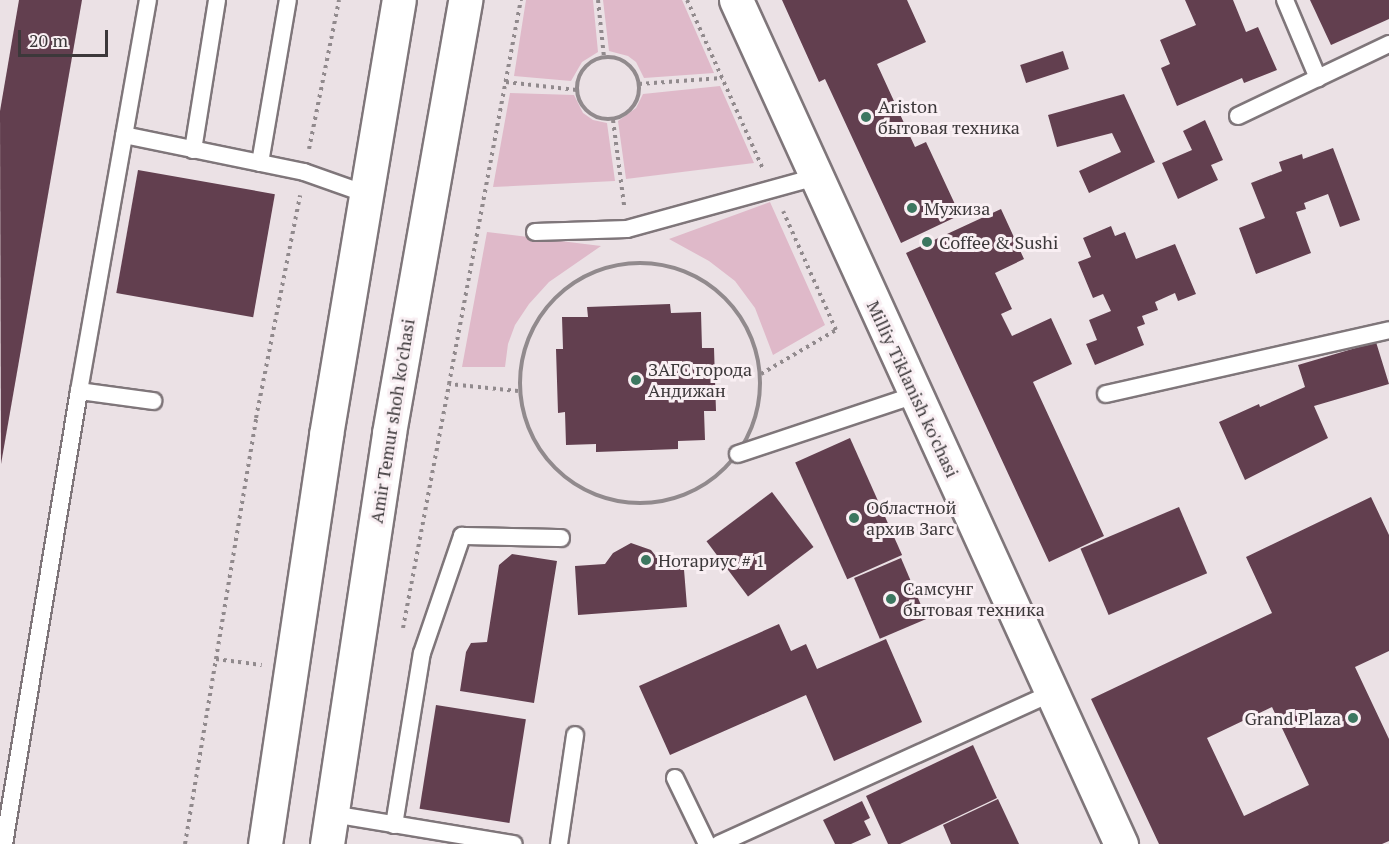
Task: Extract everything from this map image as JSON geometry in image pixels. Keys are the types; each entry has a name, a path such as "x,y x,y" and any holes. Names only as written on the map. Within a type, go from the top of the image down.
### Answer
{"main road":[{"path":"265,844 326,435 399,0"},
{"name":"Amir Temur shoh ko'chasi","path":"330,829 389,433 465,0"},
{"name":"Milliy Tiklanish ko'chasi","path":"736,0 1121,844"}],"lane":[{"path":"4,844 79,391 148,0"},
{"path":"193,150 217,0"},
{"path":"260,163 288,0"},
{"path":"1285,0 1318,78"},
{"path":"1238,116 1389,44"},
{"path":"124,135 304,172 366,194"},
{"path":"535,232 627,229 816,177"},
{"path":"1106,394 1389,330"},
{"path":"79,391 153,400"},
{"path":"738,454 915,395"},
{"path":"394,825 422,653 462,536 561,538"},
{"path":"720,844 1052,693"},
{"path":"558,844 575,735"},
{"path":"675,778 707,844"},
{"path":"330,829 394,825 514,844"}],"path":[{"path":"185,844 256,418 339,0"},
{"path":"402,635 521,0"},
{"path":"598,0 604,57"},
{"path":"604,57 623,61 631,66 639,84 639,94 630,111 613,120 603,119 585,109 577,90 582,72 588,65 604,57"},
{"path":"639,84 722,78"},
{"path":"506,82 577,90"},
{"path":"613,120 631,263"},
{"path":"643,262 679,268 710,284 736,309 753,340 761,374 756,417 738,454 707,483 669,501 626,504 586,492 552,467 528,432 519,392 523,350 540,313 570,284 608,266 643,262"},
{"path":"761,374 836,330"},
{"path":"449,384 519,392"}],"shaded area":[{"path":"526,0 593,0 598,52 582,62 571,81 514,76"},
{"path":"603,0 682,0 714,73 644,78 636,62 628,56 609,51"},
{"path":"720,86 754,163 626,179 618,121 636,108 643,94"},
{"path":"510,93 574,95 583,113 593,120 607,123 615,181 493,187"},
{"path":"770,202 825,325 773,355 755,308 735,281 709,261 669,239"},
{"path":"487,232 601,246 549,282 529,304 515,325 508,344 505,367 462,367"}],"building":[{"path":"19,0 82,0 1,464 0,111"},
{"path":"782,0 907,0 926,42 877,64 915,147 926,142 960,215 901,243 825,79 819,82"},
{"path":"1185,0 1233,0 1246,32 1258,27 1277,70 1244,83 1242,78 1177,106 1161,68 1170,64 1160,40 1196,25"},
{"path":"1310,0 1389,0 1389,19 1331,45"},
{"path":"1063,51 1069,69 1026,83 1020,65"},
{"path":"1124,94 1155,162 1089,193 1079,171 1121,152 1112,133 1057,147 1048,115"},
{"path":"1205,120 1223,160 1211,165 1218,180 1178,199 1162,163 1192,150 1183,131"},
{"path":"1333,148 1360,220 1340,227 1328,194 1304,203 1306,209 1296,212 1311,253 1256,274 1239,228 1265,218 1251,183 1282,171 1279,162 1302,154 1303,159"},
{"path":"138,170 275,194 253,317 116,293"},
{"path":"1001,209 1024,259 995,273 1012,309 1001,314 1012,336 1051,318 1072,364 1033,382 1104,536 1049,562 906,253"},
{"path":"1111,226 1115,236 1125,232 1136,259 1175,244 1196,294 1178,301 1175,293 1155,302 1158,310 1142,316 1145,324 1137,327 1144,345 1095,365 1086,344 1097,340 1089,320 1111,311 1103,294 1093,298 1078,262 1091,257 1083,238"},
{"name":"ЗАГС города Андижан","path":"670,304 671,313 701,312 702,348 714,348 716,411 704,411 705,440 678,441 678,449 596,452 596,444 566,445 565,412 558,413 556,349 563,349 562,317 588,317 587,307"},
{"path":"1376,342 1389,384 1314,406 1328,438 1245,480 1219,422 1305,387 1298,365"},
{"path":"850,438 902,555 847,579 795,462"},
{"path":"772,492 814,547 748,596 707,541"},
{"path":"1371,497 1389,535 1389,651 1355,667 1389,739 1389,841 1382,844 1159,844 1091,699 1272,613 1246,557","holes":["1272,707 1309,785 1244,816 1207,738"]},
{"path":"1179,507 1207,573 1109,615 1081,549"},
{"path":"631,543 651,550 659,560 683,557 687,607 578,615 575,566 605,564 613,553"},
{"path":"512,554 557,561 534,703 460,691 466,652 471,643 487,642 499,565"},
{"name":"Самсунг бытовая техника","path":"901,558 927,619 880,639 854,578"},
{"path":"779,624 791,651 806,644 817,669 886,639 922,722 834,761 806,695 670,755 639,686"},
{"path":"436,705 526,719 509,823 420,809"},
{"path":"973,745 997,798 900,844 888,844 866,796"},
{"path":"998,799 1019,844 951,844 943,825"},
{"path":"862,801 870,818 864,821 871,835 851,844 835,844 823,820"}],"place":[{"name":"Ariston бытовая техника","path":"866,117"},
{"name":"Мужиза","path":"912,208"},
{"name":"Coffee & Sushi","path":"927,242"},
{"name":"ЗАГС города Андижан","path":"636,380"},
{"name":"Областной архив Загс","path":"854,518"},
{"name":"Нотариус # 1","path":"646,560"},
{"name":"Самсунг бытовая техника","path":"891,599"},
{"name":"Grand Plaza","path":"1353,718"}]}
